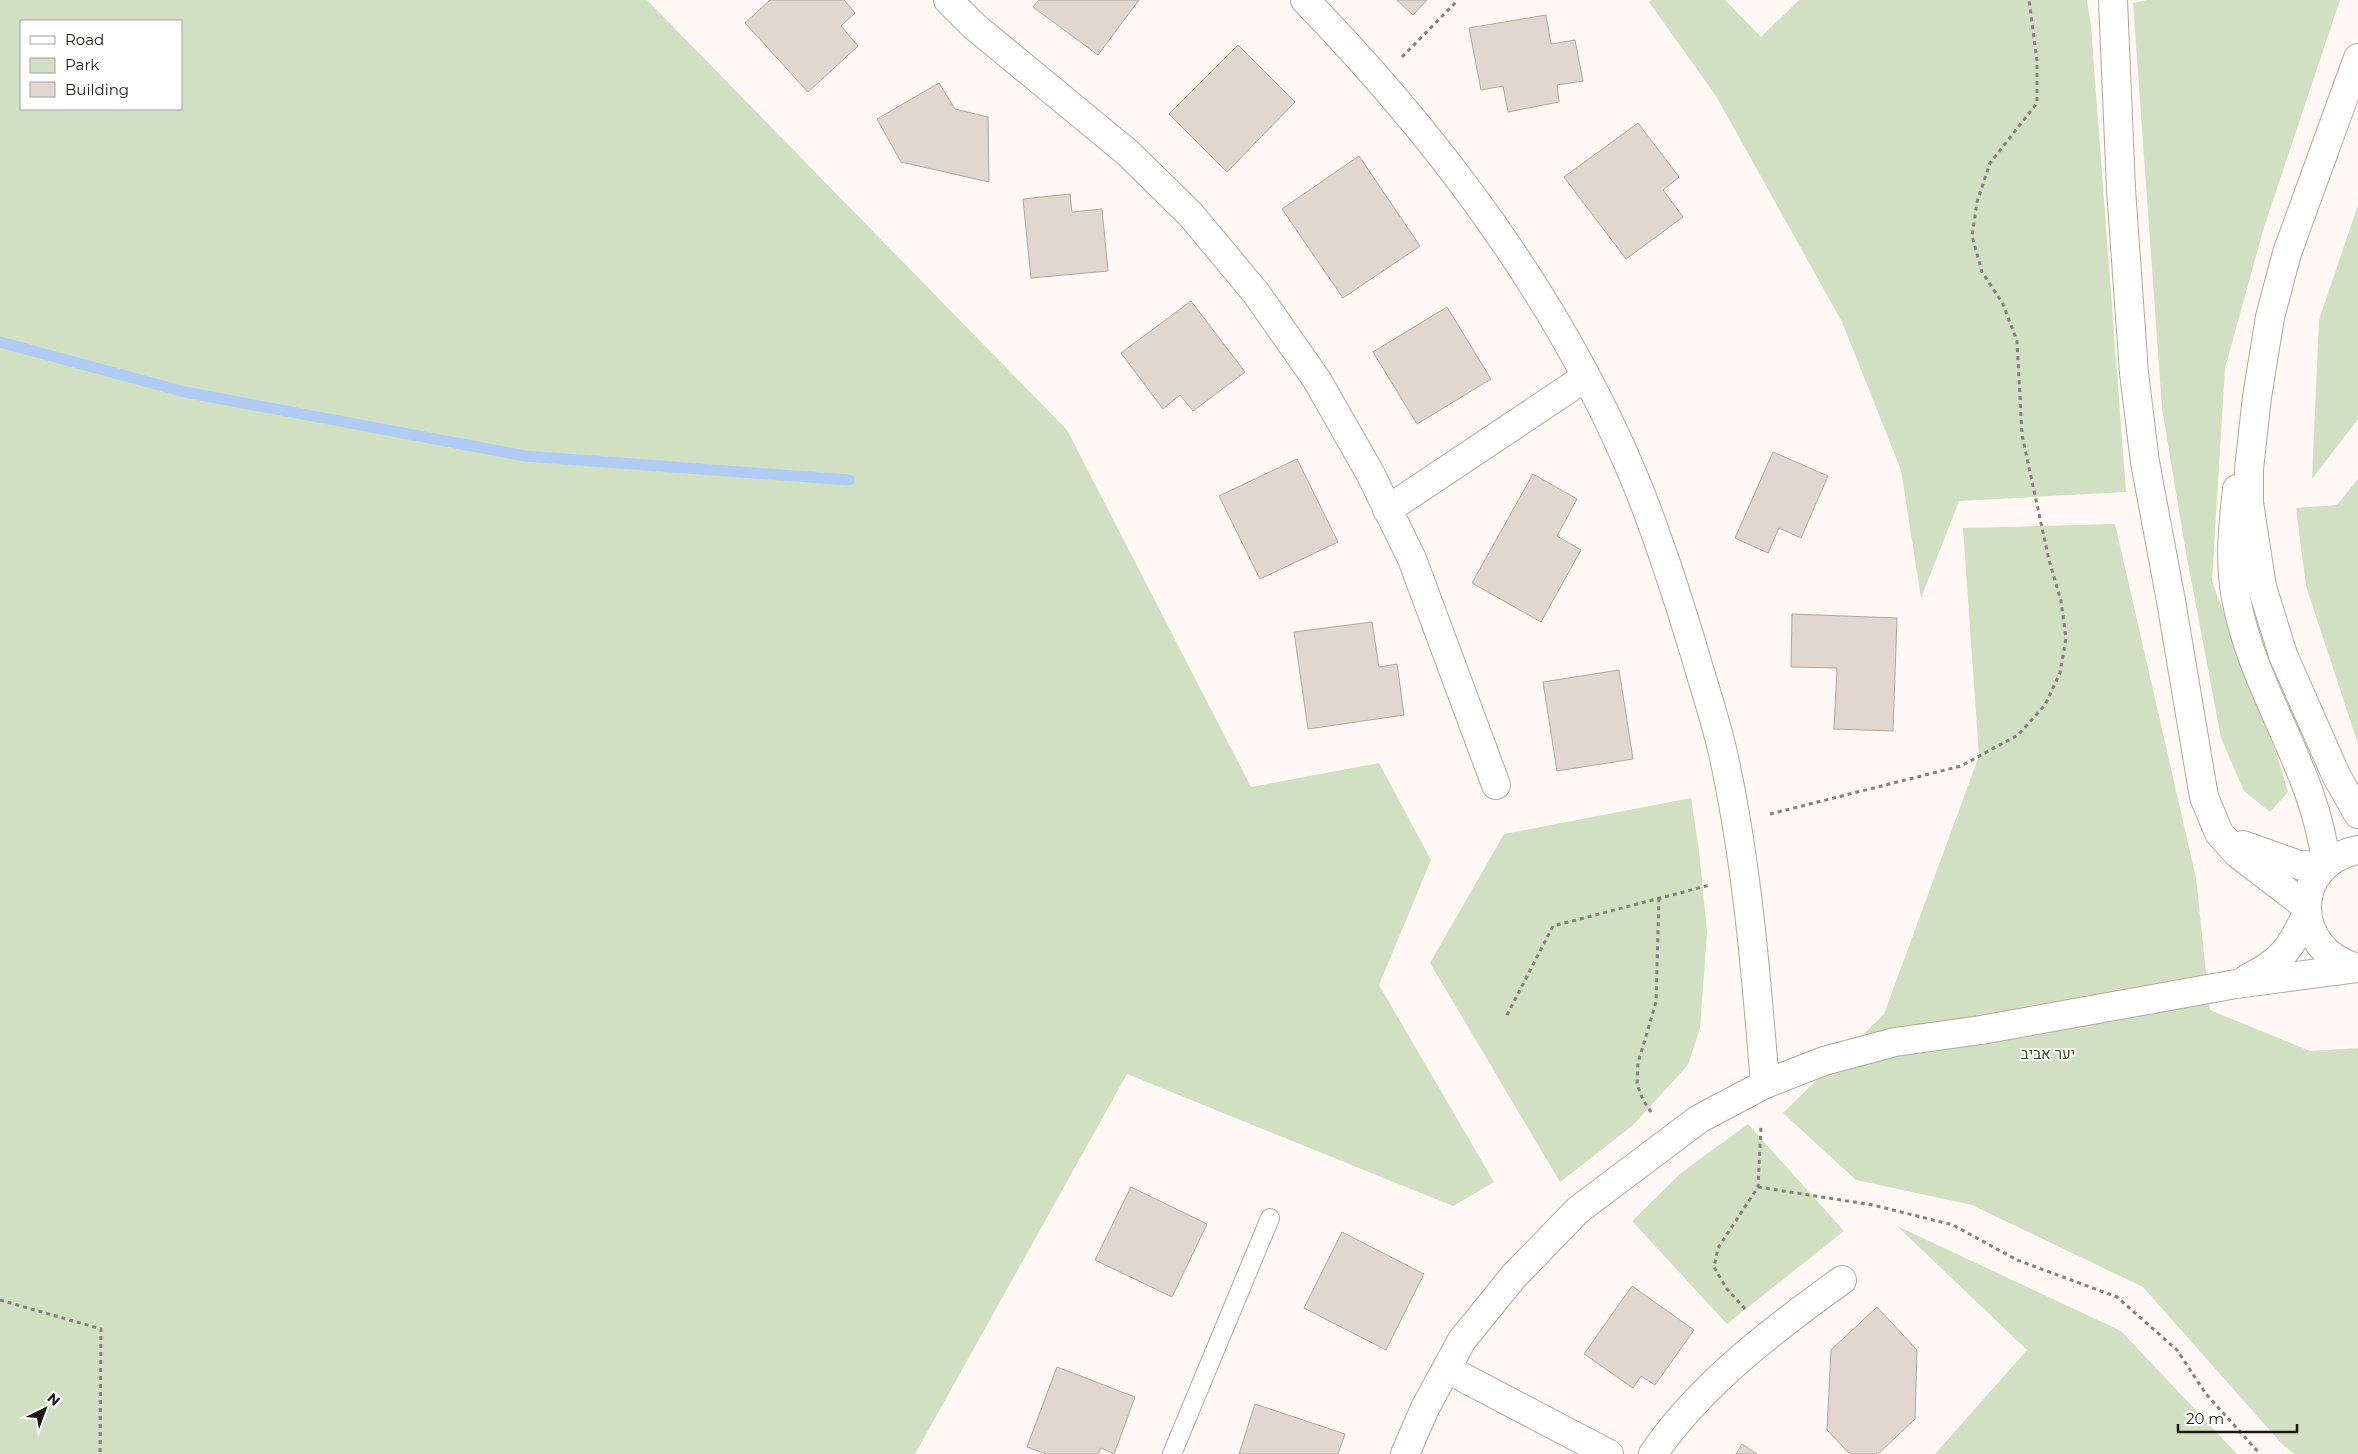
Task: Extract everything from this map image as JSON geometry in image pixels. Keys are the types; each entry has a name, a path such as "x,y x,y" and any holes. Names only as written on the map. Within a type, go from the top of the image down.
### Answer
{"street":[{"path":"948,0 974,26 1128,153 1191,215 1256,293 1317,380 1370,473 1412,559 1496,785"},
{"path":"1305,0 1353,49 1484,212 1537,291 1586,377 1636,481 1674,582 1722,751 1745,876 1755,958 1765,1084"},
{"path":"2113,0 2121,190 2134,373 2145,462 2171,601 2204,798 2219,832 2238,854 2307,910"},
{"path":"2326,865 2319,820 2311,793 2265,690 2244,630 2236,599 2231,563 2232,531 2242,456 2256,397 2270,317 2287,253 2358,58"},
{"path":"1388,510 1586,377"},
{"path":"2256,397 2249,469 2249,503 2262,588 2287,664 2336,775 2358,814"},
{"path":"2219,832 2248,848 2272,857 2299,865 2326,865"},
{"path":"2358,850 2345,853 2326,865 2316,876 2308,894 2307,910 2312,932 2322,949 2338,962 2358,968"},
{"path":"2236,984 2267,969 2280,959 2293,941 2307,910"},
{"path":"1405,1454 1425,1408 1462,1340 1514,1276 1578,1210 1699,1119 1765,1084 1824,1061 1895,1042 1981,1030 2236,984 2358,968"},
{"path":"1653,1454 1670,1430 1715,1384 1769,1335 1842,1280"},
{"path":"1447,1369 1609,1454"}],"lane":[{"path":"1172,1454 1270,1218"}],"path":[{"path":"1379,80 1458,0"},
{"path":"1736,822 1961,766 2018,735 2045,705 2060,673 2066,638 2061,601 2049,560 2022,435 2017,341 2003,304 1982,272 1972,236 1976,202 1990,162 2037,103 2037,62 2029,0"},
{"path":"1507,1015 1553,926 1745,876"},
{"path":"1659,898 1656,1002 1638,1063 1637,1084 1643,1100 1670,1140"},
{"path":"1765,1084 1758,1187 1718,1248 1714,1266 1727,1290 1769,1335"},
{"path":"1758,1187 1873,1205 1953,1225 2017,1260 2117,1298 2177,1350 2206,1394 2260,1454"},
{"path":"0,1300 101,1329 100,1454"}],"green space":[{"path":"0,0 647,0 1067,430 1251,787 1379,763 1431,860 1379,985 1494,1182 1453,1206 1127,1074 915,1454 0,1454"},
{"path":"1651,0 1725,0 1761,37 1799,0 2087,0 2091,27 2126,492 1959,501 1921,598 1901,470 1842,322 1716,96 1649,2"},
{"path":"2147,0 2340,0 2264,227 2225,368 2212,581 2278,759 2288,792 2270,812 2244,791 2221,738 2185,547 2162,408 2133,3"},
{"path":"2358,205 2358,419 2312,479 2319,320"},
{"path":"2358,479 2358,744 2306,586 2296,508 2337,505"},
{"name":"יער אביב","path":"2115,524 2196,878 2210,1010 2310,1051 2358,1048 2358,1454 2294,1454 2281,1443 2143,1287 1972,1205 1856,1180 1783,1113 1884,1014 1979,756 1963,528"},
{"path":"1691,798 1699,851 1707,932 1700,1028 1688,1065 1632,1126 1560,1182 1430,963 1504,834"},
{"path":"1748,1124 1844,1231 1727,1324 1632,1221 1681,1173"},
{"path":"1897,1226 2121,1331 2237,1454 1935,1454 2027,1350"}],"building":[{"path":"770,0 844,0 855,13 841,26 858,46 808,92 745,23"},
{"path":"1039,0 1139,0 1098,55 1033,7"},
{"path":"1397,0 1427,0 1413,15"},
{"path":"1546,15 1551,44 1575,40 1583,81 1557,85 1559,102 1508,112 1503,86 1481,90 1469,28"},
{"path":"1238,45 1295,102 1227,172 1169,114"},
{"path":"939,83 955,109 988,117 989,182 901,162 877,119"},
{"path":"1638,123 1679,177 1663,190 1683,217 1626,259 1564,177"},
{"path":"1359,156 1420,246 1343,298 1282,209"},
{"path":"1070,194 1072,212 1102,209 1108,271 1031,278 1023,199"},
{"path":"1191,301 1245,372 1193,411 1180,395 1163,409 1121,353"},
{"path":"1447,307 1491,379 1417,424 1373,352"},
{"path":"1773,452 1828,476 1801,538 1779,528 1768,553 1735,538"},
{"path":"1297,459 1338,542 1260,579 1219,496"},
{"path":"1533,474 1577,499 1557,536 1581,550 1541,622 1472,583"},
{"path":"1792,614 1897,618 1893,731 1834,729 1837,668 1791,667"},
{"path":"1372,622 1379,667 1397,664 1404,715 1308,729 1294,632"},
{"path":"1619,670 1633,759 1557,771 1543,682"},
{"path":"1131,1187 1207,1224 1172,1297 1095,1260"},
{"path":"1342,1232 1424,1274 1386,1350 1304,1308"},
{"path":"1632,1286 1694,1330 1655,1385 1641,1376 1633,1388 1584,1354"},
{"path":"1877,1307 1917,1350 1915,1419 1878,1454 1850,1454 1827,1430 1831,1350"},
{"path":"1057,1367 1135,1397 1114,1454 1101,1448 1098,1454 1046,1454 1027,1447"},
{"path":"1255,1404 1345,1434 1338,1454 1239,1454"},
{"path":"1742,1444 1757,1454 1736,1454"}],"waterway":[{"path":"0,342 185,392 525,456 849,480"}]}
